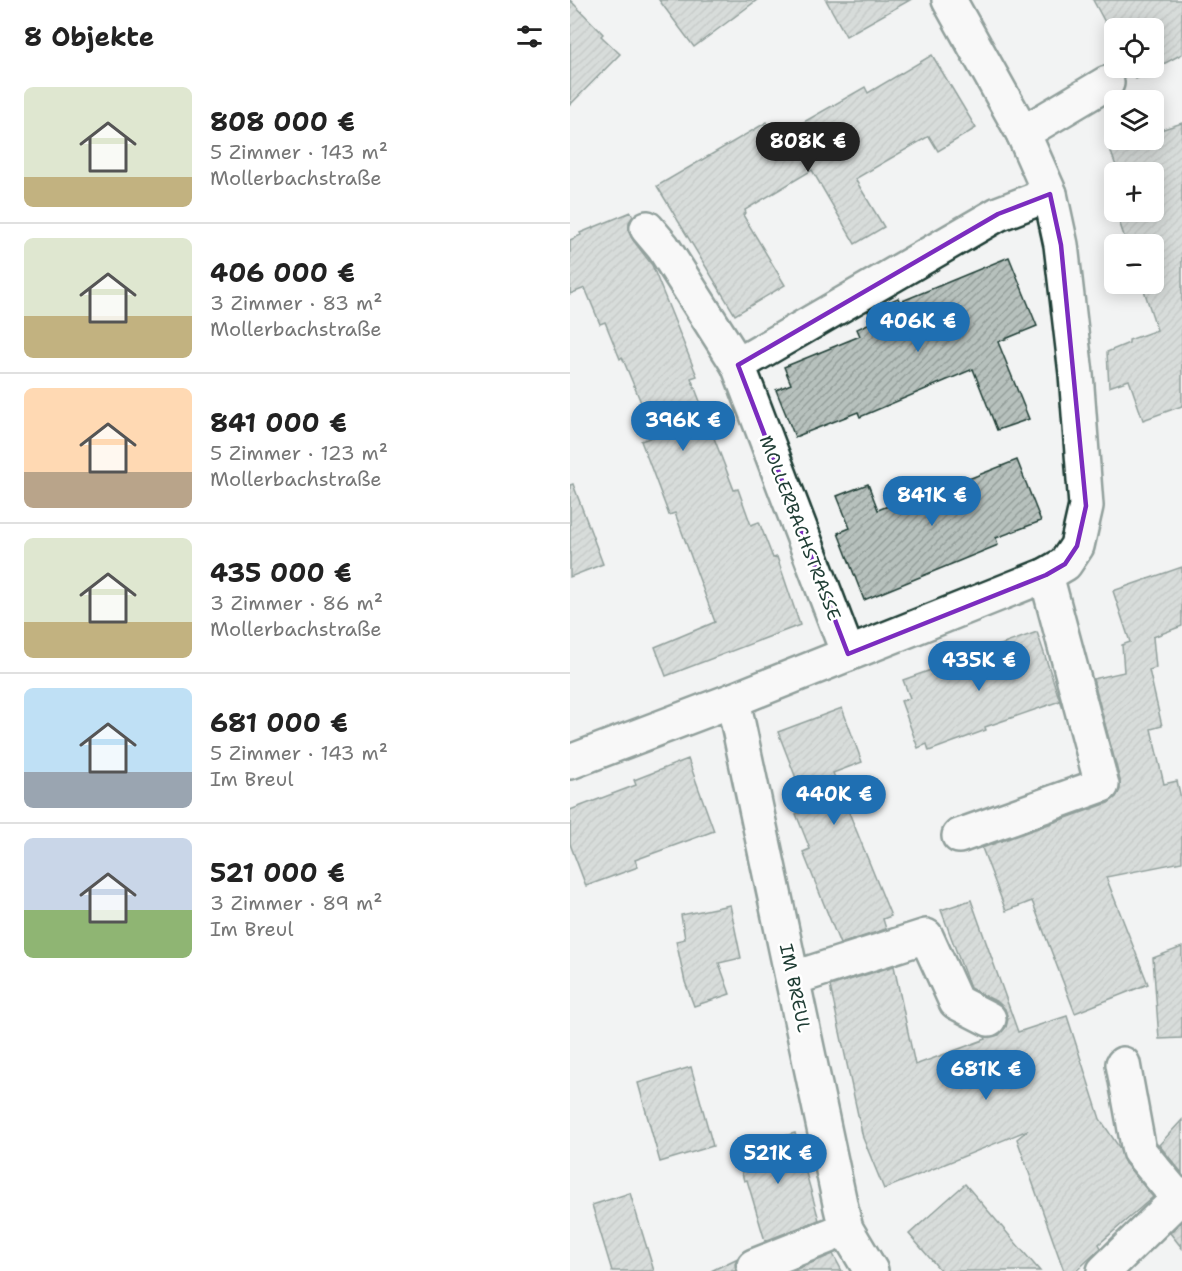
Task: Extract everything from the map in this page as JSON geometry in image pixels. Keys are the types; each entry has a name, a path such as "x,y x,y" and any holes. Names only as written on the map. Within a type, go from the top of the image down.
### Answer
{"street":[{"path":"570,762 733,700 1046,575 1065,564 1077,546 1086,506 1071,327 1061,245 1050,194 1023,133 949,0"},
{"path":"1023,133 1107,83"},
{"path":"738,365 998,214 1050,194"},
{"name":"MOLLERBACHSTRASSE","path":"647,228 663,247 738,365 848,654"},
{"path":"959,836 1102,785 1046,575"},
{"name":"IM BREUL","path":"733,700 846,1228 871,1271"},
{"path":"794,978 926,936 956,1002 989,1019"},
{"path":"1104,1271 1180,1197 1139,1151 1123,1064"},
{"path":"754,1266 846,1228"}],"highlighted area":[{"path":"1050,194 1061,245 1086,506 1077,546 1065,564 1046,575 848,654 738,365 998,214"}],"building":[{"path":"570,0 620,54 570,105"},
{"path":"659,0 757,0 694,47"},
{"path":"826,0 910,0 846,36"},
{"path":"1093,0 1182,0 1182,54 1164,64 1164,18 1104,18 1104,20"},
{"path":"932,55 976,128 938,151 929,136 855,179 884,227 855,244 812,170 745,210 746,213 743,215 785,285 735,315 657,186 767,122 776,138 865,87 868,93"},
{"path":"1182,123 1182,406 1143,420 1129,380 1109,387 1107,352 1129,343 1129,340 1157,330 1145,294 1164,294 1164,234 1123,234 1119,222 1164,222 1164,162 1115,162 1110,150 1164,150 1164,129"},
{"path":"631,212 633,217 629,222 629,232 652,265 697,376 691,378 734,490 738,489 751,525 759,522 773,558 777,557 800,625 666,676 655,647 715,622 675,513 669,515 641,441 655,436 622,357 620,359 605,322 600,324 585,288 570,294 570,240 581,235 580,233"},
{"path":"1009,257 1037,326 998,342 1029,419 997,430 973,369 860,417 858,412 795,437 776,390 791,384 784,367 860,336 857,329 872,322 868,311 870,310 898,298 900,302"},
{"path":"1017,460 1041,521 996,538 998,545 864,600 838,533 850,528 837,496 868,484 878,510 928,490 930,494"},
{"path":"573,484 603,564 570,577 570,485"},
{"path":"1182,567 1182,626 1153,637 1156,668 1149,670 1162,726 1151,729 1164,784 1177,781 1182,802 1182,862 1106,877 1148,984 1075,1013 1032,901 1006,911 982,848 1108,803 1116,797 1120,789 1120,780 1093,679 1124,672 1122,645 1130,642 1113,591"},
{"path":"1037,632 1060,701 985,727 986,730 929,751 927,744 918,748 901,701 910,698 903,680"},
{"path":"842,708 862,762 833,773 891,916 883,919 886,929 840,944 803,852 810,849 796,814 808,809 778,732"},
{"path":"688,759 714,831 635,860 638,867 586,886 570,844 570,810 636,785 634,780"},
{"path":"971,900 1018,1032 1067,1016 1100,1119 1119,1147 1125,1163 1153,1197 1099,1244 1101,1248 1076,1271 1064,1271 1017,1139 1028,1130 884,1189 863,1138 830,986 894,966 915,1065 986,1039 985,1037 999,1035 1006,1027 1008,1019 1005,1009 998,1002 970,988 941,910"},
{"path":"730,905 741,958 719,963 730,994 694,1006 685,982 676,941 685,939 681,915"},
{"path":"1182,947 1182,1038 1159,1039 1153,958"},
{"path":"691,1067 713,1146 660,1162 638,1083"},
{"path":"1182,1120 1182,1173 1159,1145"},
{"path":"795,1133 819,1220 765,1241 736,1150"},
{"path":"965,1184 1040,1271 941,1271 909,1234"},
{"path":"630,1193 654,1271 612,1271 592,1205"},
{"path":"1182,1221 1182,1248 1170,1233"},
{"path":"833,1254 842,1271 792,1271"},
{"path":"738,1258 735,1264 736,1271 711,1271"}]}
